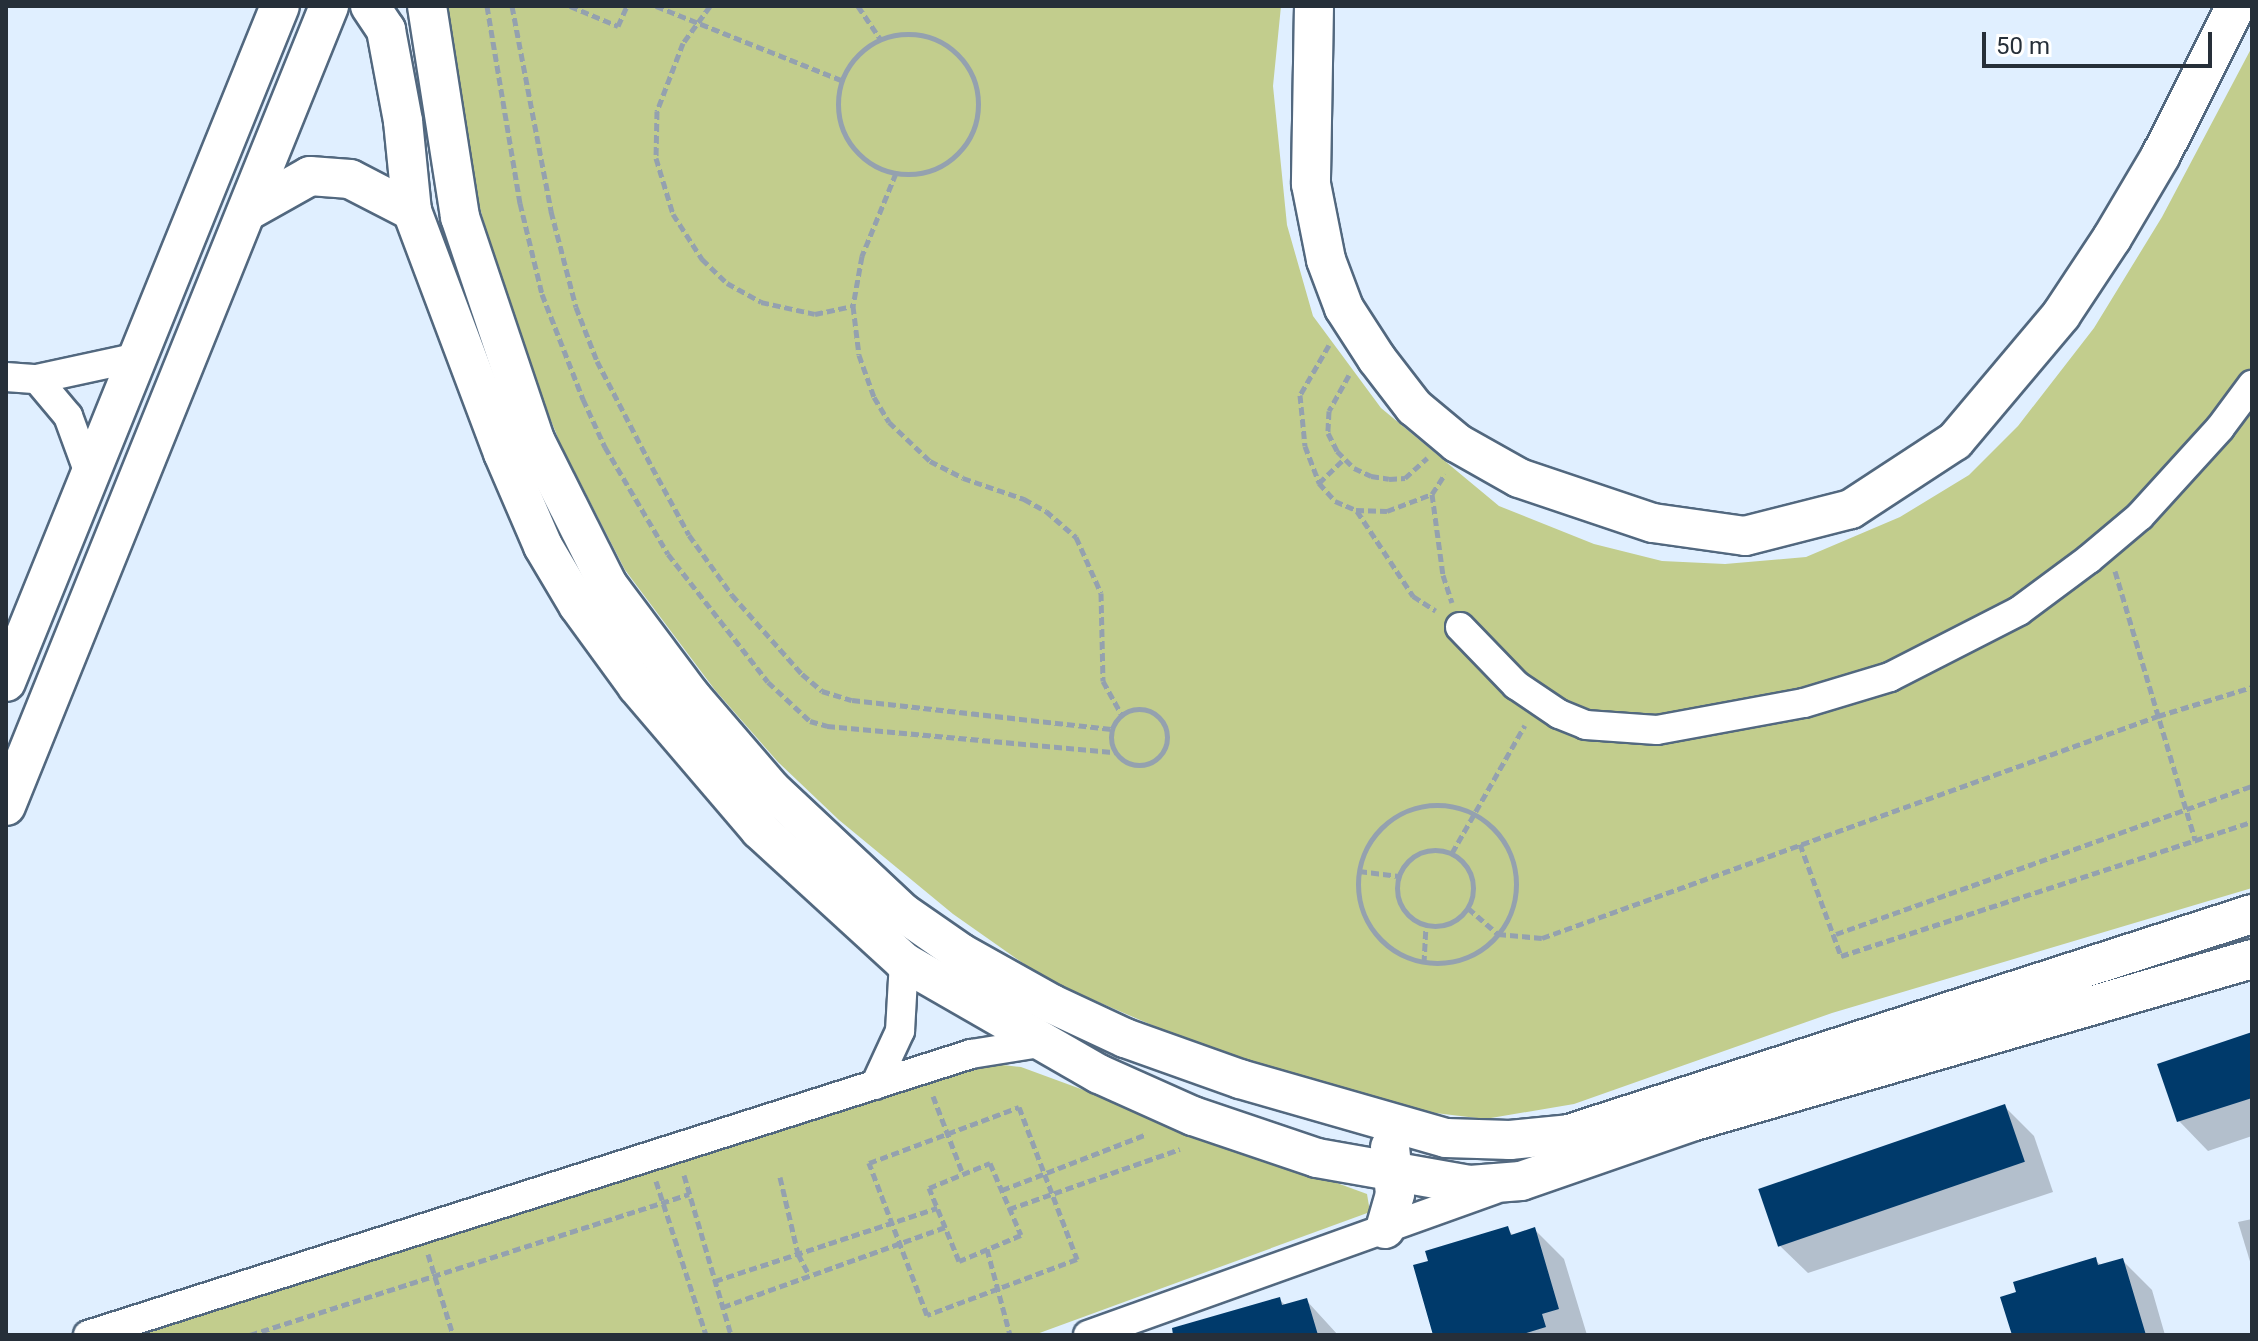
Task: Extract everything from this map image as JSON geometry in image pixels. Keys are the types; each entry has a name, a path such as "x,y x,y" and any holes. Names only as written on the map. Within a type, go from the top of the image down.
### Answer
{"street":[{"path":"6,682 15,640 90,476 280,6"},
{"path":"6,806 329,6"},
{"path":"370,6 386,30 403,121 412,211 503,453 543,546 578,605 637,686 760,830 904,962 1040,1043 1193,1116 1317,1158 1470,1185 1521,1181"},
{"path":"427,6 460,217 535,440 608,585 721,731 771,789 902,912 961,953 1052,1004 1125,1038 1240,1079 1446,1138 1510,1140 1569,1134 2252,914"},
{"path":"1314,6 1309,117 1311,184 1326,260 1344,308 1414,407 1454,439 1519,478 1653,523 1745,536 1851,509 1955,441 2061,315 2161,155 2236,6"},
{"path":"248,211 310,176 350,179 412,211"},
{"path":"6,377 37,379 139,357"},
{"path":"37,379 68,416 90,476"},
{"path":"1460,627 1516,685 1539,701 1586,725 1657,730 1804,703 1890,677 2019,611 2107,544 2140,516 2252,385"},
{"path":"1088,1335 1691,1122 2252,959"},
{"path":"875,1085 900,1031 904,962"},
{"path":"88,1335 971,1054 1040,1043"},
{"path":"1385,1229 1395,1194 1387,1121"}],"path":[{"path":"487,6 520,203 542,294 583,399 605,447 668,554 768,682 810,721 827,726 1115,752 1127,763 1144,765 1159,757 1167,742 1165,725 1154,712 1137,708 1121,714 1111,729 1115,752"},
{"path":"512,6 551,211 576,307 597,361 652,467 689,535 732,595 802,674 822,691 852,700 1111,729"},
{"path":"570,6 618,26 627,6"},
{"path":"656,6 841,80"},
{"path":"710,6 696,22 668,74 657,111 656,158 662,188 679,226 702,259 727,283 761,302 815,314 853,306"},
{"path":"858,6 881,40"},
{"path":"895,35 919,35 942,43 961,59 974,80 978,103 974,128 962,149 944,164 921,173 896,173 873,165 855,149 842,129 838,105 841,80 853,60 881,40 895,35"},
{"path":"896,173 862,256 853,306 859,355 874,397 889,422 912,446 963,478 997,487 1035,505 1076,537 1101,593 1103,681 1121,714"},
{"path":"1432,494 1387,511 1356,510 1335,501 1319,483 1305,446 1300,395 1334,339 1364,339 1353,370 1329,411 1328,433 1344,459 1371,476 1405,478 1454,439"},
{"path":"1454,439 1432,494 1443,575 1460,627"},
{"path":"1319,483 1344,459"},
{"path":"1356,510 1413,596 1460,627"},
{"path":"2107,544 2195,840"},
{"path":"1468,908 1498,934 1542,938 2158,716 2252,687"},
{"path":"1452,853 1539,701"},
{"path":"1836,934 2185,807 2252,786"},
{"path":"1440,806 1474,815 1499,835 1515,869 1513,907 1498,934 1479,952 1462,960 1424,963 1389,948 1375,934 1359,900 1359,871 1368,844 1380,829 1403,813 1440,806"},
{"path":"1800,844 1836,934 1841,956 2252,822"},
{"path":"1434,849 1452,853 1467,865 1474,883 1468,908 1461,917 1445,926 1426,927 1409,918 1398,903 1402,866 1416,854 1434,849"},
{"path":"1359,871 1399,876"},
{"path":"1424,963 1426,927"},
{"path":"923,1069 963,1174"},
{"path":"1019,1107 1044,1174 1077,1259 927,1315 869,1163 1019,1107"},
{"path":"1002,1190 1193,1116"},
{"path":"1009,1209 1234,1130"},
{"path":"990,1163 1002,1190 1021,1235 959,1261 929,1188 990,1163"},
{"path":"652,1169 706,1335"},
{"path":"682,1171 731,1335"},
{"path":"780,1177 798,1254 809,1275"},
{"path":"250,1335 664,1205 689,1194"},
{"path":"715,1281 937,1208"},
{"path":"723,1307 945,1227"},
{"path":"424,1241 453,1335"},
{"path":"987,1249 1010,1335"}],"green space":[{"path":"446,6 1281,6 1273,86 1287,225 1313,316 1381,408 1499,506 1594,544 1662,561 1725,564 1806,557 1900,517 1969,475 2018,426 2094,328 2162,217 2252,47 2252,888 1832,1013 1574,1104 1485,1119 1394,1108 1203,1047 1047,980 953,914 839,820 778,762 715,690 625,570 560,443 516,333 478,201"},
{"path":"976,1062 1021,1067 1367,1194 1370,1212 1034,1335 116,1335"}],"building":[{"path":"2252,1032 2252,1098 2177,1122 2157,1064"},
{"path":"2005,1104 2025,1162 1778,1247 1758,1189"},
{"path":"1508,1226 1511,1235 1535,1227 1559,1309 1542,1314 1546,1327 1520,1335 1433,1335 1413,1265 1428,1261 1425,1251"},
{"path":"2096,1257 2098,1265 2123,1258 2146,1335 2012,1335 2000,1297 2016,1292 2013,1282"},
{"path":"1280,1297 1282,1305 1307,1298 1318,1335 1173,1335 1172,1328"}]}
